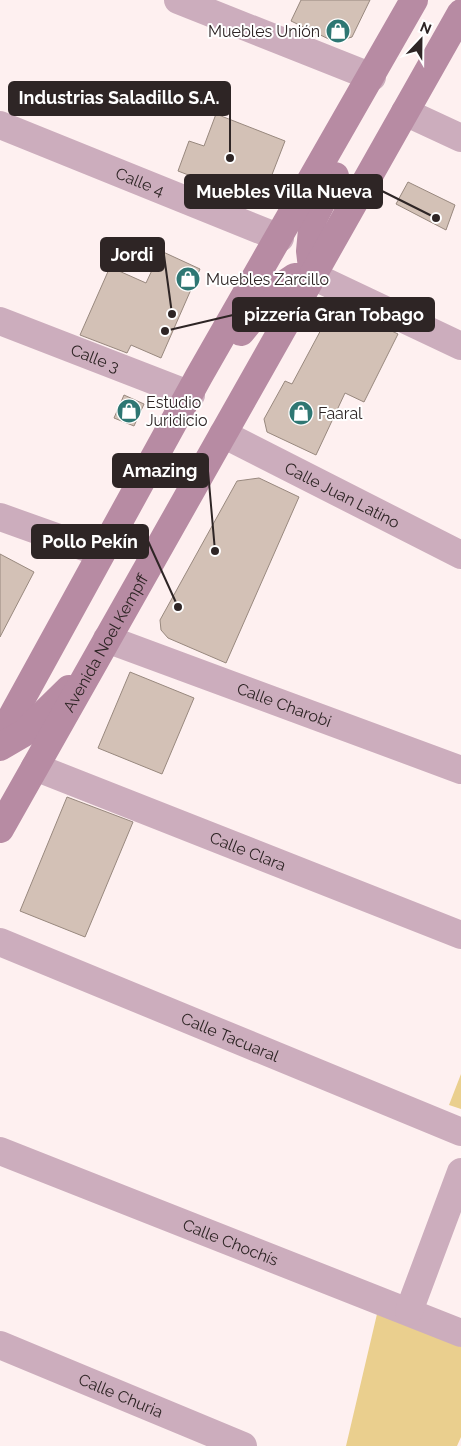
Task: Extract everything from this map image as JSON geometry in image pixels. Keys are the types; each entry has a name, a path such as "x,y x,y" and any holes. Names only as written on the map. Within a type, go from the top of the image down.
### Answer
{"main road":[{"path":"0,738 101,553 355,102 372,78 414,0"},
{"name":"Avenida Noel Kempff","path":"0,829 461,12"},
{"path":"195,386 274,291 295,277 313,276 310,251 313,219 357,132 355,102"},
{"path":"0,747 24,733 72,685 103,647"}],"street":[{"path":"178,0 372,78"},
{"path":"406,112 461,138"},
{"name":"Calle 4","path":"0,125 280,238"},
{"path":"313,276 461,346"},
{"name":"Calle 3","path":"0,321 195,386"},
{"name":"Calle Juan Latino","path":"223,434 461,555"},
{"path":"0,517 101,553"},
{"name":"Calle Charobi","path":"103,647 461,770"},
{"name":"Calle Clara","path":"35,767 461,935"},
{"name":"Calle Tacuaral","path":"0,942 461,1132"},
{"name":"Calle Chochís","path":"0,1151 461,1333"},
{"path":"409,1311 461,1172"},
{"name":"Calle Churia","path":"0,1345 243,1446"}],"shaded area":[{"path":"461,1074 461,1109 449,1105"},
{"path":"377,1314 461,1347 461,1437 457,1446 346,1446"}],"building":[{"path":"301,0 370,0 352,37 335,42 291,21"},
{"path":"216,114 285,141 261,203 178,171 189,141 204,146"},
{"path":"408,182 455,205 446,230 396,204"},
{"path":"161,251 200,269 161,358 131,345 127,353 80,335 110,267 146,283"},
{"path":"342,307 398,334 364,402 345,393 316,455 267,432 264,419 285,381 292,384 331,311"},
{"name":"Estudio Juridicio","path":"124,395 144,404 134,426 114,418"},
{"path":"259,478 299,497 226,663 168,638 161,630 160,620 237,481"},
{"path":"0,554 34,572 0,637"},
{"path":"130,672 194,698 162,774 98,748"},
{"path":"67,797 133,822 85,937 20,911"}],"place":[{"name":"Muebles Unión","path":"338,31"},
{"name":"Industrias Saladillo S.A.","path":"230,158"},
{"name":"Muebles Villa Nueva","path":"436,218"},
{"name":"Muebles Zarcillo","path":"188,279"},
{"name":"Jordi","path":"172,314"},
{"name":"pizzería Gran Tobago","path":"165,331"},
{"name":"Estudio Juridicio","path":"129,411"},
{"name":"Faaral","path":"301,413"},
{"name":"Amazing","path":"215,551"},
{"name":"Pollo Pekín","path":"178,607"}]}
